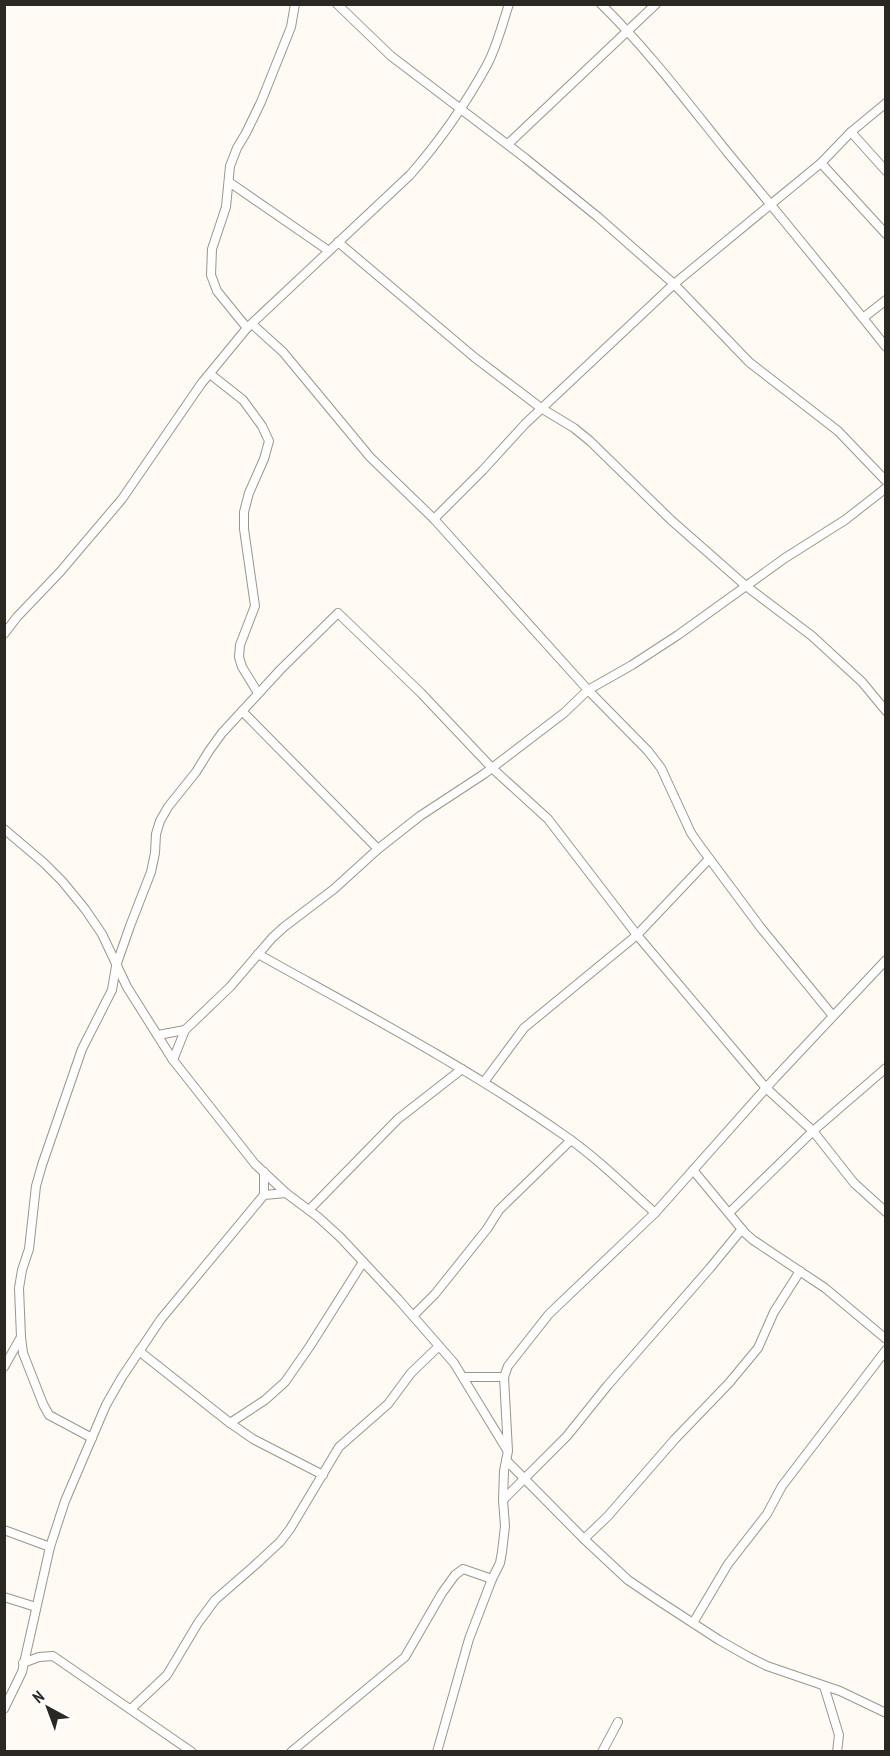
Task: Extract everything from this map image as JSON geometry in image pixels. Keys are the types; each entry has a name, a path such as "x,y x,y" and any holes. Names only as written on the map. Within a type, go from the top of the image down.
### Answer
{"street":[{"path":"295,4 291,27 265,92 230,166 226,207 212,249 211,275 217,291 249,326 283,352 370,457 434,519 588,690 648,752 661,768 691,833 709,859 760,928 833,1016"},
{"path":"337,4 391,56 508,144 598,217 674,284 749,362 838,431 885,481"},
{"path":"4,634 122,499 201,384 249,326 410,175 434,147 487,64 499,37 508,4"},
{"path":"601,4 627,30 674,85 814,255 885,347"},
{"path":"508,144 656,4"},
{"path":"434,519 541,408 674,284 820,163 885,103"},
{"path":"851,132 885,171"},
{"path":"820,163 885,234"},
{"path":"229,182 329,251"},
{"path":"338,242 474,357 541,408 574,428 590,441 671,520 746,586 812,636 862,682 885,711"},
{"path":"863,318 885,300"},
{"path":"210,374 243,400 262,426 268,441 264,459 249,493 244,512 244,528 255,606 240,645 239,657 242,667 258,693"},
{"path":"173,1060 185,1030 230,987 284,927 334,889 378,849 420,816 492,768 564,713 588,690 678,635 785,558 845,520 885,488"},
{"path":"92,1438 49,1415 23,1353 19,1288 29,1249 36,1186 82,1049 112,990 116,966 151,872 160,821 209,751 242,711 338,613 421,693 492,768 548,819 637,935 766,1088 813,1131 854,1184 885,1212"},
{"path":"242,711 378,849"},
{"path":"4,829 44,863 85,909 102,934 127,987 173,1060 255,1164 340,1238 413,1316 454,1363 508,1451"},
{"path":"484,1082 524,1028 637,935 709,859"},
{"path":"258,954 484,1082 571,1140 655,1213"},
{"path":"437,1752 469,1639 500,1563 506,1526 503,1500 504,1471 508,1451 504,1377 508,1366 549,1314 655,1213 766,1088 885,960"},
{"path":"158,1035 185,1030"},
{"path":"729,1213 813,1131 885,1068"},
{"path":"309,1210 398,1119 462,1069"},
{"path":"413,1316 435,1294 500,1210 571,1140"},
{"path":"693,1170 753,1240 825,1288 885,1339"},
{"path":"4,1709 24,1663 50,1547 65,1501 106,1406 160,1319 264,1195 264,1172"},
{"path":"264,1195 286,1193"},
{"path":"503,1500 567,1436 742,1229"},
{"path":"230,1423 265,1400 285,1382 363,1262"},
{"path":"584,1539 608,1516 758,1348 774,1312 800,1271"},
{"path":"4,1367 21,1337"},
{"path":"131,1709 167,1675 215,1600 280,1542 339,1447 388,1404 411,1373 439,1346"},
{"path":"693,1623 728,1564 767,1514 782,1486 885,1350"},
{"path":"139,1351 253,1439 323,1475"},
{"path":"463,1377 504,1377"},
{"path":"506,1460 628,1580 749,1657 767,1666 840,1691 885,1713"},
{"path":"4,1530 50,1547"},
{"path":"291,1752 405,1657 454,1575 463,1569 492,1579"},
{"path":"4,1597 36,1607"},
{"path":"24,1663 39,1657 53,1656 192,1751"},
{"path":"824,1686 839,1735 837,1752"},
{"path":"602,1752 618,1722"}]}
